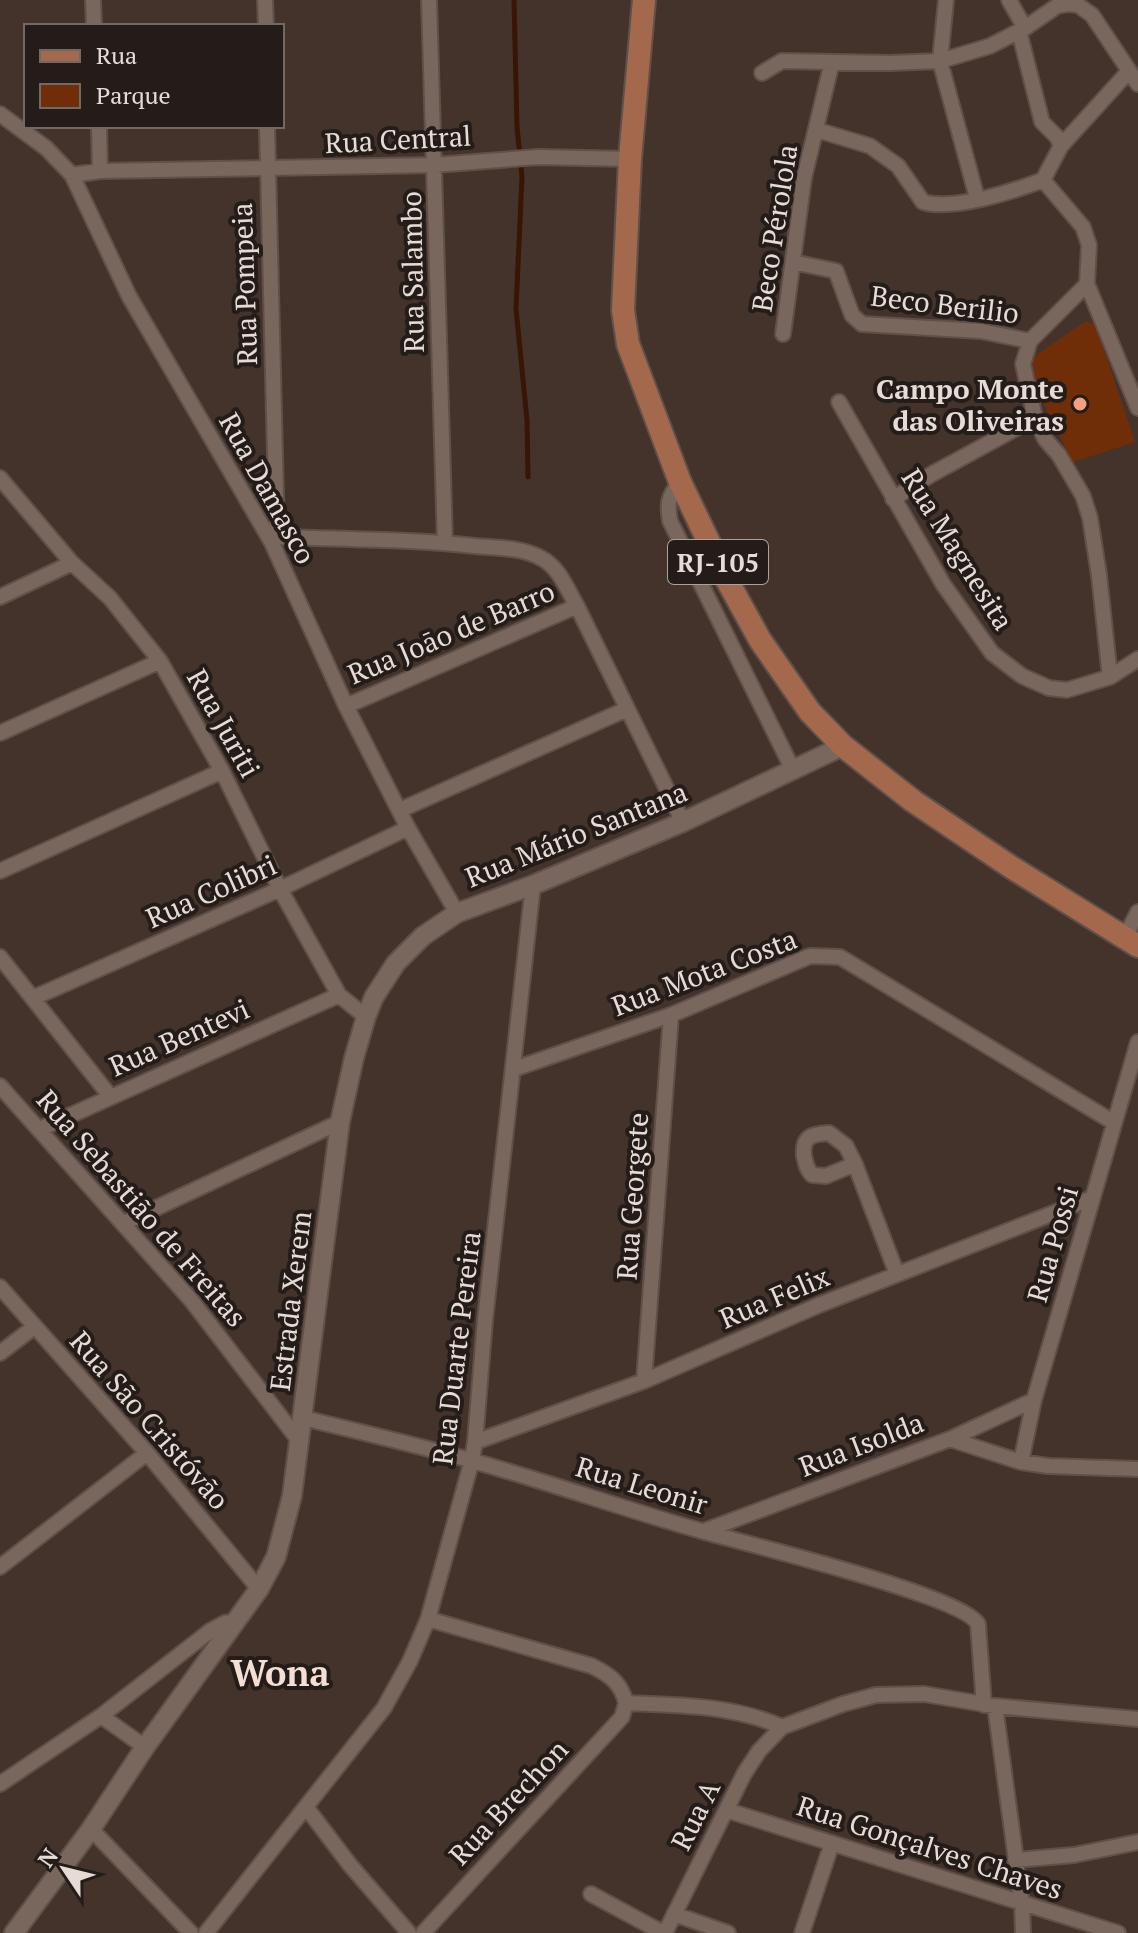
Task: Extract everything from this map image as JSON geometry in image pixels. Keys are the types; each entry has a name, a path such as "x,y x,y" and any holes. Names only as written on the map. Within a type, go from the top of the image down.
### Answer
{"main road":[{"name":"RJ-105","path":"644,0 630,159 623,310 628,344 680,482 727,580 760,640 810,712 843,746 913,801 1131,943"}],"street":[{"path":"93,0 94,24"},
{"path":"265,0 266,24"},
{"name":"Rua Salambo","path":"429,0 445,543"},
{"path":"946,0 940,61 977,198"},
{"path":"1009,0 1022,30 1042,122 1057,137 1061,146"},
{"path":"762,73 782,61 940,61 990,46 1022,30 1057,6 1078,5 1092,15 1134,78 1061,146 1043,180 946,204 923,202 898,166 870,146 817,130"},
{"name":"Beco Pérolola","path":"783,334 804,178 832,62"},
{"name":"Rua Damasco","path":"0,114 46,148 72,175 129,296 275,540 346,706 408,828 457,913"},
{"path":"99,128 100,171"},
{"name":"Rua Pompeia","path":"267,128 275,540"},
{"name":"Rua Central","path":"72,175 100,171 435,165 538,157 630,159"},
{"path":"1043,180 1083,227 1089,245 1087,284 1138,408"},
{"name":"Beco Berilio","path":"793,262 836,271 852,315 855,321 862,324 981,331 1030,341"},
{"path":"1087,284 1030,341 1023,364 1035,418 1045,439 1059,455 1083,496 1090,518 1110,677"},
{"name":"Rua Magnesita","path":"839,402 943,584 992,653 1022,676 1049,688 1067,690 1110,677 1138,659"},
{"path":"893,499 1035,418"},
{"name":"Rua Juriti","path":"0,478 72,563 110,598 160,661 222,771 280,889 339,995 366,1017"},
{"path":"680,482 670,493 667,505 670,521 793,770"},
{"path":"275,540 445,543 517,550 539,556 557,572 577,606 683,822"},
{"path":"0,597 72,563"},
{"name":"Rua Joāo de Barro","path":"346,706 577,606"},
{"path":"0,733 160,661"},
{"path":"400,810 627,709"},
{"name":"Rua Mário Santana","path":"366,1017 374,997 396,963 423,936 457,913 533,885 683,822 843,746"},
{"path":"0,871 222,771"},
{"name":"Rua Colibri","path":"33,998 280,889 408,828"},
{"name":"Rua Duarte Pereira","path":"206,1933 384,1708 410,1661 428,1619 475,1442 485,1320 533,885"},
{"path":"1131,943 1138,912"},
{"name":"Rua Mota Costa","path":"514,1069 671,1015 810,956 840,957 1113,1122"},
{"path":"0,957 110,1096"},
{"name":"Rua Bentevi","path":"40,1129 339,995"},
{"name":"Rua Georgete","path":"644,1381 671,1015"},
{"name":"Estrada Xerem","path":"14,1933 238,1621 276,1557 285,1528 300,1442 340,1122 366,1017"},
{"name":"Rua Possi","path":"1021,1462 1034,1400 1138,1042"},
{"name":"Rua Sebastião de Freitas","path":"0,1086 191,1300 300,1442"},
{"path":"124,1223 340,1122"},
{"path":"855,1164 897,1274"},
{"name":"Rua Felix","path":"475,1442 644,1381 819,1305 1092,1198"},
{"name":"Rua São Cristóvão","path":"0,1287 147,1453 259,1589"},
{"path":"0,1353 34,1327"},
{"name":"Rua Isolda","path":"704,1531 950,1439 1034,1400"},
{"name":"Rua Leonir","path":"303,1418 472,1460 834,1567 915,1592 963,1611 978,1624 990,1705"},
{"path":"950,1439 1021,1462 1138,1469"},
{"path":"0,1567 147,1453"},
{"path":"428,1619 592,1666 611,1676 624,1692 626,1703 696,1706 743,1713 782,1727 843,1704 876,1695 903,1693 1138,1719"},
{"path":"0,1784 101,1716 210,1631 225,1623 238,1621"},
{"name":"Rua Brechon","path":"423,1933 622,1717 626,1703"},
{"path":"990,1705 1022,1904 1023,1933"},
{"path":"101,1716 145,1747"},
{"name":"Rua A","path":"664,1933 759,1751 782,1727"},
{"path":"306,1807 350,1865 409,1933"},
{"name":"Rua Gonçalves Chaves","path":"726,1810 1118,1933"},
{"path":"91,1829 191,1933"},
{"path":"1015,1860 1074,1855 1138,1842"},
{"path":"802,1933 832,1843"},
{"path":"591,1894 664,1933"},
{"path":"674,1914 728,1933"}],"green space":[{"path":"1086,321 1096,325 1135,442 1073,462 1032,381 1033,357"}],"waterway":[{"path":"514,0 517,127 522,177 516,309 527,420 528,477"}],"place":[{"name":"Campo Monte das Oliveiras","path":"1080,404"}],"district":[{"name":"Wona","path":"280,1672"}]}
